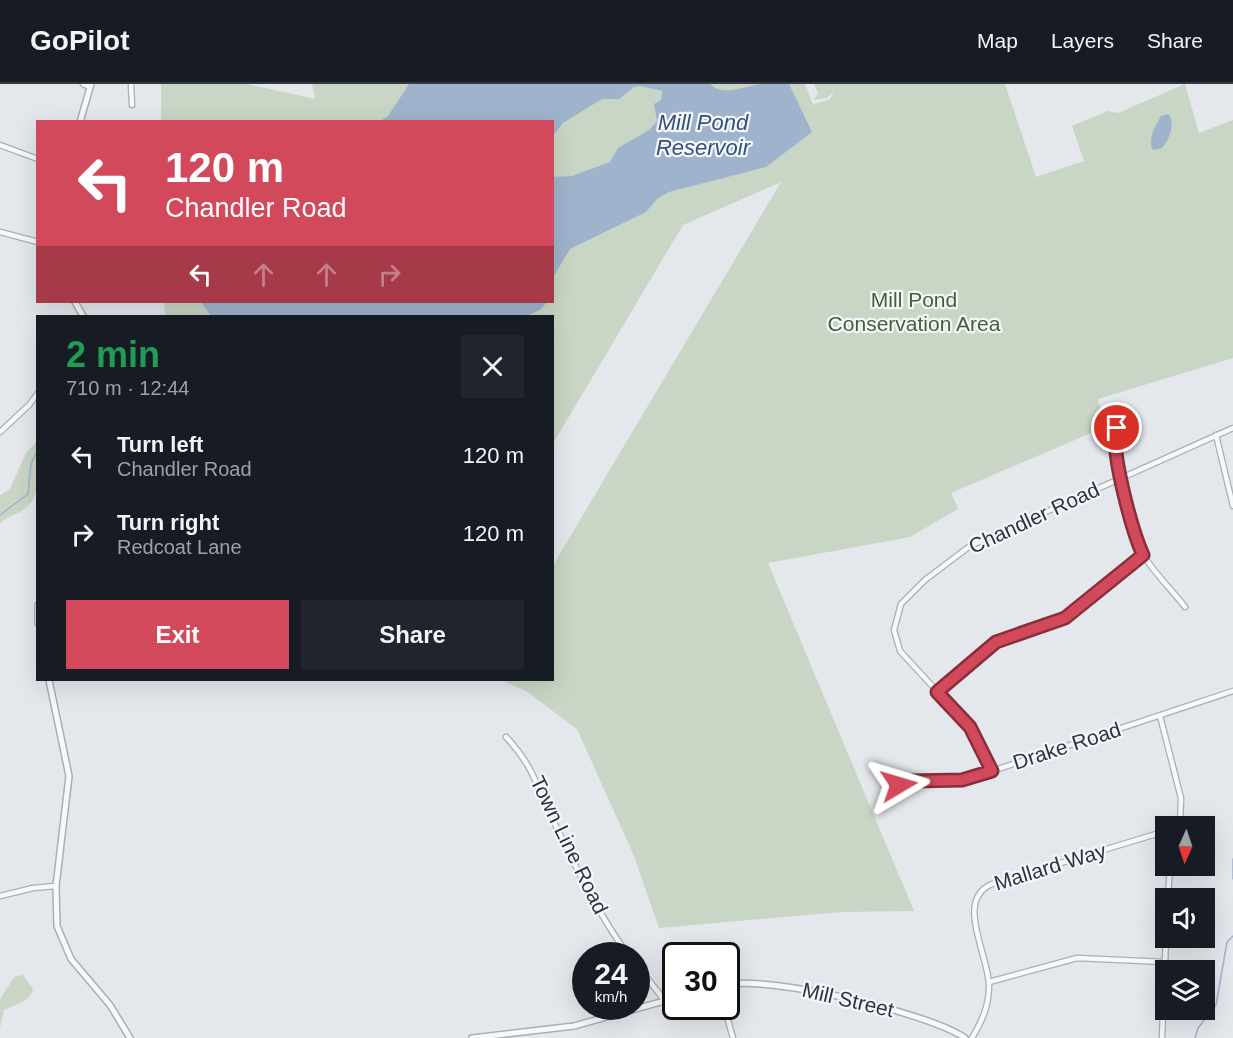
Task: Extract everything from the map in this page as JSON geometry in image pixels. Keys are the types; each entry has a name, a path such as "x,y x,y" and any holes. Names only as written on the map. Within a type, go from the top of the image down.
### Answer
{"street":[{"path":"81,120 90,86 83,84"},
{"path":"131,84 132,105"},
{"path":"0,145 36,158"},
{"path":"0,232 36,241"},
{"path":"0,432 30,405 36,396"},
{"path":"1117,428 1114,436 1121,478 1143,555 1185,607"},
{"name":"Chandler Road","path":"992,771 970,727 905,659 896,643 896,616 907,597 970,546 1233,428"},
{"path":"1216,435 1233,506"},
{"path":"937,692 996,642 1065,618 1143,555"},
{"path":"49,681 69,776 56,886 55,915 66,950 80,972 110,1005 130,1038"},
{"name":"Drake Road","path":"899,785 912,781 962,780 1233,691"},
{"path":"1160,716 1181,798 1180,816"},
{"name":"Town Line Road","path":"506,737 530,765 563,840 620,942"},
{"name":"Mallard Way","path":"972,1038 986,1010 989,982 973,912 975,898 982,890 992,884 1155,834"},
{"path":"0,896 33,888 56,886"},
{"path":"989,982 1080,958 1155,962"},
{"path":"650,982 662,997"},
{"name":"Mill Street","path":"740,983 786,986 931,1020 965,1038"},
{"path":"472,1038 499,1033 552,1030 602,1021 662,1002"},
{"path":"728,1020 733,1038"},
{"path":"1162,1038 1163,1020"}],"green space":[{"name":"Mill Pond Conservation Area","path":"161,84 247,84 315,99 312,84 805,84 813,105 830,99 834,92 826,98 814,100 818,93 814,84 1005,84 1036,177 1084,161 1072,126 1108,111 1118,113 1185,84 1199,133 1233,120 1233,358 1098,399 1105,427 951,493 958,509 910,537 768,563 914,911 842,912 659,928 634,856 577,729 526,691 503,681 554,681 554,564 781,182 683,225 554,442 554,315 165,315 164,303 554,303 554,120 161,120"},
{"path":"36,442 36,492 33,500 25,509 0,523 0,495 10,489 26,453"},
{"path":"23,975 33,989 29,997 4,1010 0,1028 0,999 14,977"}],"water":[{"name":"Mill Pond Reservoir","path":"409,84 710,84 721,90 728,90 760,84 789,84 812,132 766,167 669,192 657,199 646,212 570,249 554,276 554,177 572,176 610,162 618,148 649,130 657,121 654,104 661,100 662,91 640,86 634,87 619,99 602,99 563,123 554,134 554,120 382,120 388,116"},
{"path":"1169,114 1172,127 1169,136 1162,148 1153,150 1151,137 1154,129 1161,116"},
{"path":"202,303 546,303 540,310 529,315 210,315"}],"waterway":[{"path":"0,515 28,494 31,464 36,454"},
{"path":"1233,859 1233,879"},
{"path":"1195,1038 1198,1028 1216,1005 1227,942 1233,936"}],"route":[{"path":"899,785 912,781 962,780 992,771 983,748 970,727 937,692 996,642 1013,634 1055,623 1076,611 1143,555 1121,478 1114,436 1117,428"}]}
